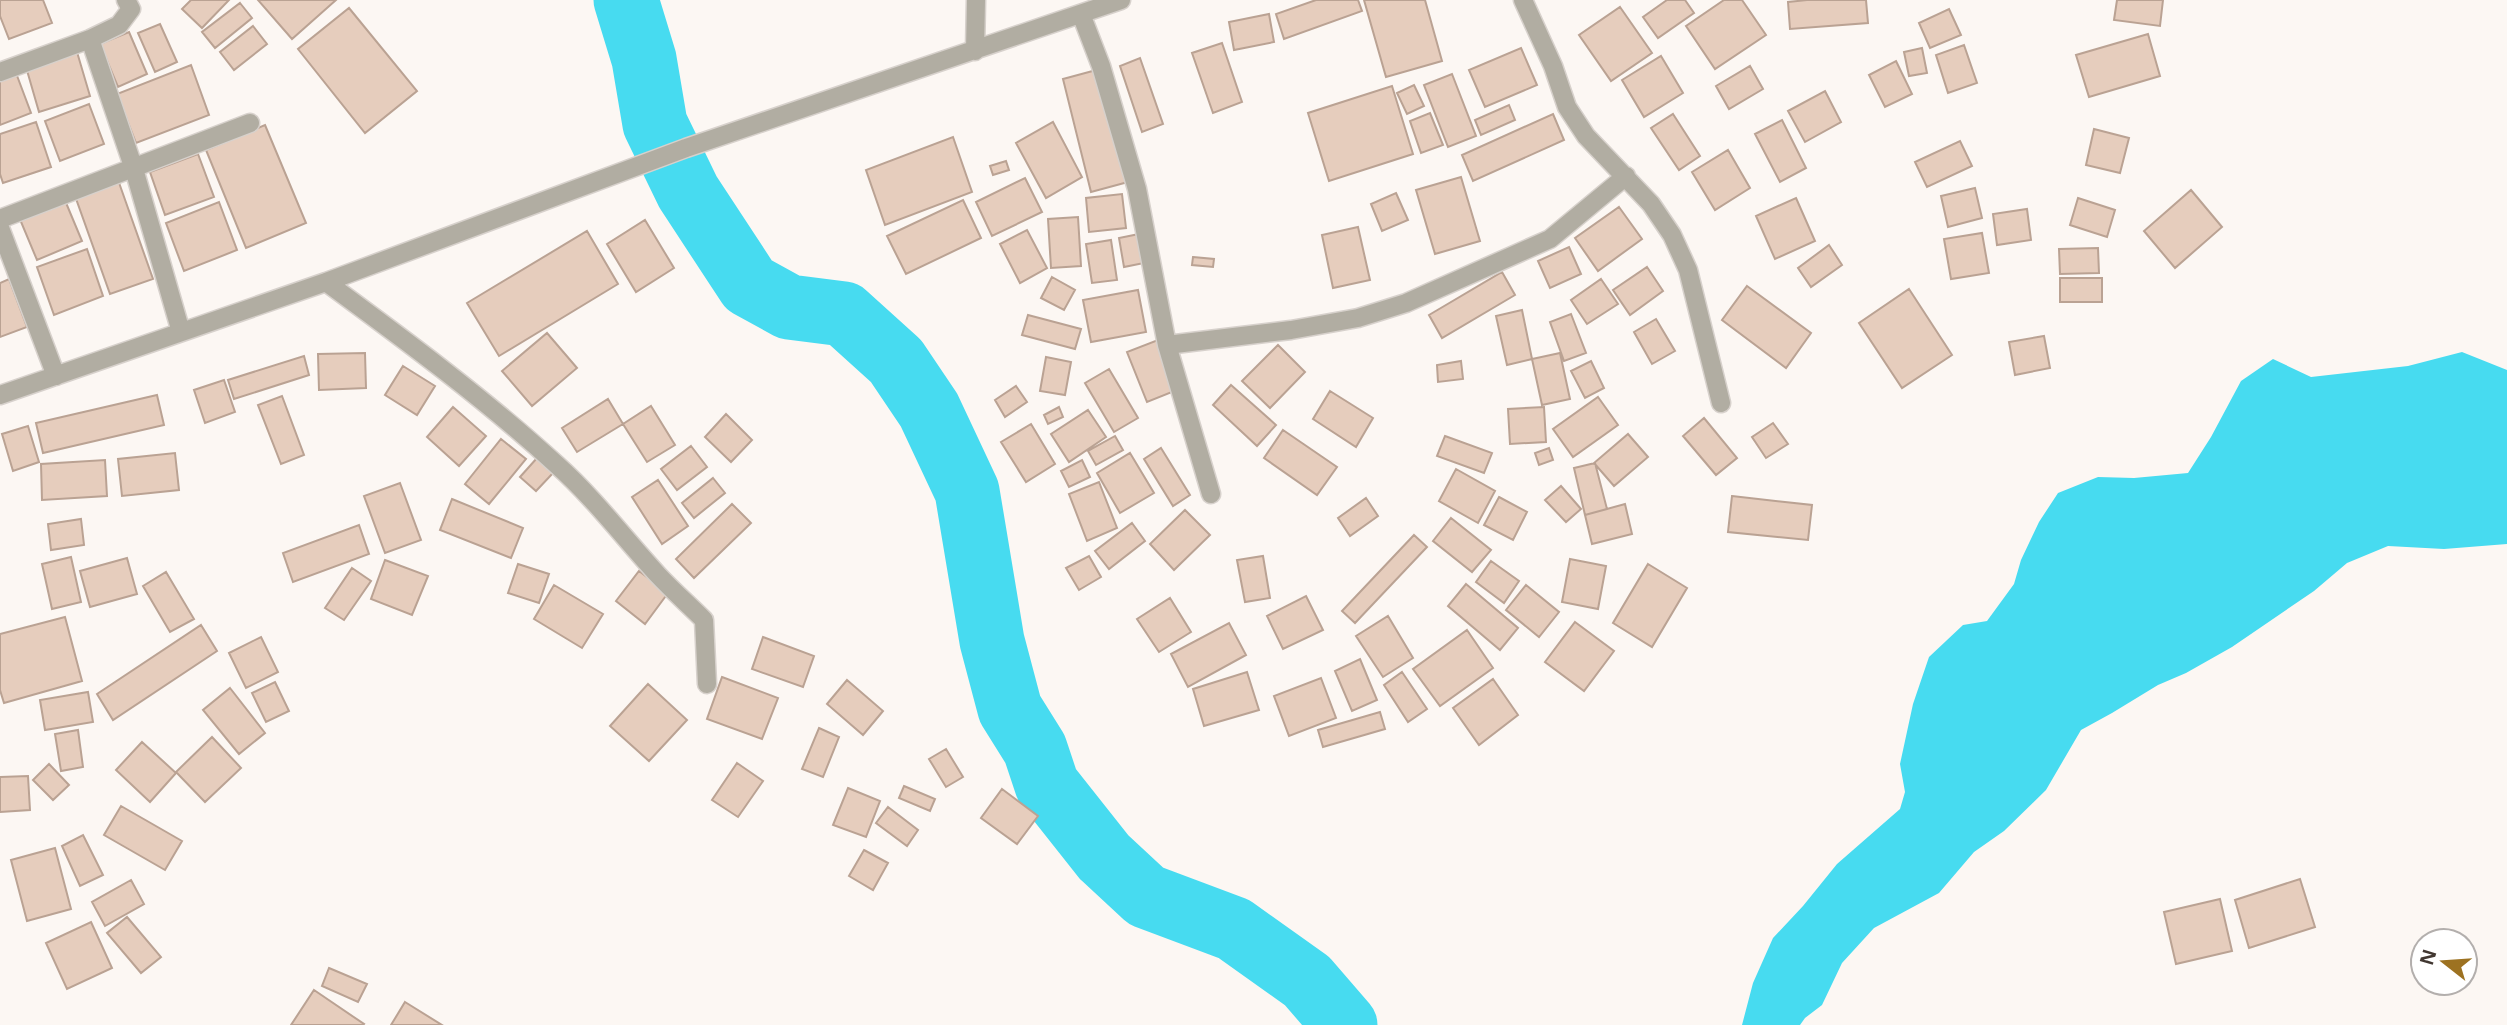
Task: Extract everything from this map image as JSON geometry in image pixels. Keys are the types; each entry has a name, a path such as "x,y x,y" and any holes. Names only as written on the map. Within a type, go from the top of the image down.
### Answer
{"street":[{"path":"0,72 90,39 119,25 131,9 126,0"},
{"path":"975,51 976,0"},
{"path":"0,396 326,282 686,148 1121,0"},
{"path":"1523,0 1553,66 1567,107 1586,136 1651,204 1672,235 1688,270 1721,403"},
{"path":"1080,14 1101,66 1137,189 1167,345 1211,494"},
{"path":"90,39 134,169 181,332"},
{"path":"0,219 250,123"},
{"path":"1167,345 1358,318 1406,303 1550,239 1626,176"},
{"path":"0,228 56,376"},
{"path":"326,282 386,326 519,433 558,466 606,516 659,576 704,620 707,684"}],"water":[{"path":"2462,352 2507,370 2507,544 2444,549 2388,546 2347,563 2314,591 2232,647 2186,673 2158,685 2081,730 2046,790 2004,831 1974,852 1939,893 1874,928 1842,963 1822,1005 1800,1025 1742,1025 1753,983 1773,938 1837,864 1900,809 1905,792 1900,764 1913,704 1929,657 1963,625 1987,621 2014,584 2021,560 2039,522 2058,493 2098,477 2134,478 2188,473 2241,381 2273,359 2311,377 2408,366"}],"building":[{"path":"0,0 43,0 52,23 9,39 0,16"},
{"path":"191,0 229,0 202,28 182,9"},
{"path":"258,0 336,0 292,39"},
{"path":"1316,0 1358,0 1362,11 1284,39 1276,14"},
{"path":"1364,0 1425,0 1442,61 1386,77"},
{"path":"1667,0 1685,0 1694,13 1658,38 1643,17"},
{"path":"1724,0 1742,0 1766,35 1715,69 1686,26"},
{"path":"1866,0 1868,23 1790,29 1788,2"},
{"path":"2117,0 2163,0 2160,26 2114,20"},
{"path":"240,3 252,18 215,48 202,32"},
{"path":"1620,7 1652,53 1611,81 1579,35"},
{"path":"349,8 417,91 365,133 298,49"},
{"path":"1949,9 1961,35 1930,48 1919,23"},
{"path":"1269,14 1274,42 1234,50 1229,22"},
{"path":"160,24 177,62 155,72 138,33"},
{"path":"253,26 267,44 234,70 220,52"},
{"path":"129,32 147,74 118,87 100,44"},
{"path":"2148,34 2160,76 2089,97 2076,55"},
{"path":"1222,43 1242,102 1213,113 1192,53"},
{"path":"1964,45 1977,83 1948,93 1936,55"},
{"path":"1521,48 1537,85 1485,107 1469,70"},
{"path":"1922,48 1927,73 1909,76 1904,52"},
{"path":"77,52 90,96 39,112 26,67"},
{"path":"1661,56 1683,93 1644,117 1622,80"},
{"path":"1140,58 1163,124 1142,132 1120,66"},
{"path":"1896,61 1912,94 1885,107 1869,75"},
{"path":"191,65 209,115 136,143 117,94"},
{"path":"1750,66 1763,89 1729,109 1716,86"},
{"path":"1100,69 1128,182 1091,192 1063,79"},
{"path":"16,73 31,113 0,125 0,78"},
{"path":"1452,74 1476,136 1448,147 1424,85"},
{"path":"1414,85 1424,106 1407,114 1397,93"},
{"path":"1392,86 1413,154 1329,181 1308,113"},
{"path":"1825,91 1841,122 1805,142 1788,111"},
{"path":"89,104 104,144 60,161 45,121"},
{"path":"1509,105 1515,120 1481,135 1475,120"},
{"path":"1430,113 1443,145 1421,153 1410,121"},
{"path":"1553,114 1564,140 1473,181 1462,155"},
{"path":"1673,114 1700,156 1679,170 1651,128"},
{"path":"1782,120 1806,168 1780,182 1755,134"},
{"path":"36,122 51,167 3,183 0,174 0,134"},
{"path":"1053,122 1082,177 1046,198 1016,143"},
{"path":"265,125 306,223 246,248 206,150"},
{"path":"2094,129 2129,138 2120,173 2086,165"},
{"path":"953,137 972,192 885,225 866,170"},
{"path":"1960,141 1972,166 1927,187 1915,162"},
{"path":"1728,150 1750,188 1715,210 1692,172"},
{"path":"198,154 214,197 165,215 150,172"},
{"path":"1006,161 1009,170 993,175 990,166"},
{"path":"117,177 153,279 110,294 74,193"},
{"path":"1461,177 1480,241 1435,254 1416,190"},
{"path":"1025,178 1042,212 992,236 976,202"},
{"path":"1975,188 1982,218 1948,227 1941,196"},
{"path":"2191,190 2222,227 2175,268 2144,231"},
{"path":"1396,193 1408,220 1382,231 1371,204"},
{"path":"1122,194 1126,228 1089,232 1086,198"},
{"path":"64,198 82,241 37,260 19,217"},
{"path":"1796,198 1815,241 1775,259 1756,216"},
{"path":"2078,198 2115,210 2107,237 2070,225"},
{"path":"963,200 981,238 906,274 887,236"},
{"path":"219,202 237,250 184,271 166,223"},
{"path":"1619,207 1642,239 1598,271 1575,238"},
{"path":"2027,209 2031,240 1997,245 1993,214"},
{"path":"1078,217 1081,266 1051,268 1048,219"},
{"path":"645,220 674,268 636,292 607,244"},
{"path":"1358,227 1370,280 1333,288 1322,235"},
{"path":"1027,230 1047,268 1020,283 1000,244"},
{"path":"587,231 618,284 499,356 467,303"},
{"path":"1982,233 1989,273 1951,279 1944,239"},
{"path":"1139,234 1144,263 1124,267 1119,238"},
{"path":"1111,240 1117,280 1092,283 1086,244"},
{"path":"1829,245 1842,265 1811,287 1798,268"},
{"path":"1569,247 1581,274 1550,288 1538,261"},
{"path":"2098,248 2099,273 2060,274 2059,249"},
{"path":"87,249 103,296 54,315 37,267"},
{"path":"1193,257 1214,259 1213,267 1192,265"},
{"path":"1647,267 1663,291 1630,315 1613,290"},
{"path":"1502,272 1515,295 1442,338 1429,315"},
{"path":"1052,277 1075,290 1064,310 1041,298"},
{"path":"2060,278 2102,278 2102,302 2060,302"},
{"path":"9,279 27,327 0,337 0,283"},
{"path":"1601,279 1618,304 1587,324 1571,300"},
{"path":"1747,286 1811,333 1786,368 1722,320"},
{"path":"1909,289 1952,355 1902,388 1859,323"},
{"path":"1138,290 1146,332 1091,342 1083,300"},
{"path":"1522,310 1532,359 1507,365 1496,316"},
{"path":"1571,314 1586,353 1564,361 1550,322"},
{"path":"1028,315 1081,329 1075,349 1022,335"},
{"path":"1656,319 1675,351 1652,364 1634,332"},
{"path":"547,333 577,368 532,406 502,371"},
{"path":"2044,336 2050,368 2015,375 2009,342"},
{"path":"1158,340 1177,390 1147,402 1127,352"},
{"path":"1278,345 1305,372 1270,408 1242,381"},
{"path":"365,353 366,388 319,390 318,354"},
{"path":"1560,353 1570,399 1542,405 1532,359"},
{"path":"304,356 309,375 234,399 228,380"},
{"path":"1046,357 1071,362 1065,395 1040,391"},
{"path":"1461,361 1463,379 1438,382 1437,365"},
{"path":"1591,361 1604,388 1585,398 1571,371"},
{"path":"403,366 435,386 417,415 385,395"},
{"path":"1109,369 1138,418 1114,432 1085,383"},
{"path":"224,380 235,412 205,423 194,390"},
{"path":"1231,385 1276,425 1257,446 1213,405"},
{"path":"1016,386 1027,402 1005,417 995,400"},
{"path":"1330,391 1373,418 1356,447 1313,419"},
{"path":"157,395 164,425 43,453 36,423"},
{"path":"282,396 304,455 281,464 258,405"},
{"path":"1598,397 1618,425 1573,457 1553,429"},
{"path":"608,399 623,424 577,452 562,428"},
{"path":"651,406 675,445 647,462 623,424"},
{"path":"453,407 486,436 459,466 427,437"},
{"path":"1059,407 1063,417 1048,424 1044,415"},
{"path":"1544,407 1546,442 1510,444 1508,409"},
{"path":"1088,410 1106,437 1069,462 1051,434"},
{"path":"726,414 752,440 731,462 705,437"},
{"path":"1704,418 1737,458 1716,475 1683,436"},
{"path":"1773,423 1788,444 1766,458 1752,437"},
{"path":"1031,424 1055,464 1026,482 1001,442"},
{"path":"28,426 39,462 13,471 2,434"},
{"path":"1283,430 1337,467 1317,495 1264,458"},
{"path":"1628,434 1648,457 1614,486 1594,463"},
{"path":"1115,436 1123,450 1096,465 1088,451"},
{"path":"1445,436 1492,453 1484,473 1437,456"},
{"path":"501,439 526,459 489,504 465,484"},
{"path":"691,446 707,467 677,490 661,469"},
{"path":"1161,448 1190,495 1173,506 1144,459"},
{"path":"1549,448 1553,460 1539,465 1535,453"},
{"path":"175,453 179,490 122,496 118,459"},
{"path":"1130,453 1154,493 1120,513 1097,473"},
{"path":"537,458 553,473 536,491 520,477"},
{"path":"105,460 107,496 42,500 41,464"},
{"path":"1082,460 1090,477 1069,487 1061,471"},
{"path":"1595,463 1607,509 1585,515 1574,468"},
{"path":"1456,469 1495,491 1478,523 1439,501"},
{"path":"713,478 725,493 694,518 682,503"},
{"path":"658,480 688,526 662,544 632,497"},
{"path":"1099,482 1117,528 1087,541 1069,494"},
{"path":"400,483 421,540 385,553 364,496"},
{"path":"1561,486 1581,509 1566,522 1545,500"},
{"path":"1732,496 1812,505 1808,540 1728,532"},
{"path":"1499,497 1527,512 1513,540 1484,525"},
{"path":"1366,498 1378,516 1350,536 1338,518"},
{"path":"452,499 523,528 511,558 440,530"},
{"path":"732,504 751,523 694,578 676,559"},
{"path":"1625,504 1632,534 1592,544 1585,515"},
{"path":"1185,510 1210,535 1174,570 1150,544"},
{"path":"1451,518 1491,550 1472,572 1433,541"},
{"path":"81,519 84,545 51,550 48,524"},
{"path":"1132,523 1145,541 1109,569 1095,551"},
{"path":"359,525 369,554 293,582 283,553"},
{"path":"1414,535 1427,547 1355,623 1342,611"},
{"path":"1089,556 1101,577 1079,590 1066,568"},
{"path":"1263,556 1270,598 1245,602 1237,560"},
{"path":"71,557 81,602 52,609 42,564"},
{"path":"127,558 137,594 90,607 80,571"},
{"path":"1570,559 1606,566 1598,609 1562,602"},
{"path":"385,560 428,576 412,615 371,599"},
{"path":"1491,561 1519,581 1504,603 1476,582"},
{"path":"518,564 549,574 539,603 508,593"},
{"path":"1648,564 1687,588 1652,647 1613,623"},
{"path":"352,568 371,581 344,620 325,608"},
{"path":"639,571 668,593 645,624 616,601"},
{"path":"166,572 194,619 170,632 143,586"},
{"path":"1466,584 1518,628 1500,650 1448,606"},
{"path":"554,585 603,614 582,648 534,619"},
{"path":"1526,585 1559,612 1539,637 1506,610"},
{"path":"1306,596 1323,630 1283,649 1267,616"},
{"path":"1170,598 1191,632 1159,652 1137,619"},
{"path":"1388,616 1413,658 1383,677 1356,636"},
{"path":"65,617 82,681 4,703 0,690 0,634"},
{"path":"1575,622 1614,651 1584,691 1545,662"},
{"path":"1229,623 1246,655 1188,687 1171,654"},
{"path":"201,625 217,651 113,720 97,694"},
{"path":"1467,630 1493,668 1440,706 1413,669"},
{"path":"261,637 278,672 246,688 229,653"},
{"path":"763,637 814,656 803,687 752,669"},
{"path":"1360,659 1377,700 1352,711 1335,671"},
{"path":"1247,672 1259,710 1204,726 1193,689"},
{"path":"1402,672 1427,709 1408,722 1384,685"},
{"path":"722,677 778,698 762,739 707,719"},
{"path":"1321,678 1336,718 1289,736 1274,696"},
{"path":"1493,679 1518,715 1479,745 1453,708"},
{"path":"847,680 883,711 863,735 827,704"},
{"path":"275,682 289,711 266,722 252,693"},
{"path":"648,684 687,720 649,761 610,726"},
{"path":"230,688 265,733 239,754 203,710"},
{"path":"88,692 93,722 45,730 40,700"},
{"path":"1380,712 1385,729 1323,747 1318,730"},
{"path":"819,728 839,737 823,777 802,769"},
{"path":"78,730 83,767 61,771 55,734"},
{"path":"212,737 241,768 205,802 176,772"},
{"path":"142,742 176,773 150,802 116,770"},
{"path":"946,749 963,777 946,787 929,759"},
{"path":"737,763 763,781 738,817 712,800"},
{"path":"49,764 69,785 53,800 33,780"},
{"path":"28,776 30,810 0,812 0,777"},
{"path":"904,786 935,799 930,811 899,798"},
{"path":"848,788 880,801 866,837 833,825"},
{"path":"1002,789 1038,816 1017,844 981,818"},
{"path":"121,806 182,841 165,870 104,835"},
{"path":"888,807 918,830 907,846 876,823"},
{"path":"83,835 103,875 80,886 62,846"},
{"path":"55,848 71,909 27,921 11,860"},
{"path":"864,850 888,863 873,890 849,876"},
{"path":"2300,879 2315,927 2249,948 2235,900"},
{"path":"131,880 144,904 105,926 92,902"},
{"path":"2220,899 2232,951 2176,964 2164,912"},
{"path":"127,917 161,957 141,973 107,933"},
{"path":"91,922 112,968 67,989 46,943"},
{"path":"329,968 367,984 358,1002 322,986"},
{"path":"314,990 364,1024 291,1025"},
{"path":"405,1002 442,1025 391,1025"}],"waterway":[{"path":"626,0 644,59 655,124 688,192 749,285 789,307 844,314 896,361 929,410 967,491 992,641 1010,709 1035,749 1047,785 1104,857 1146,896 1234,929 1307,981 1345,1025"}]}
